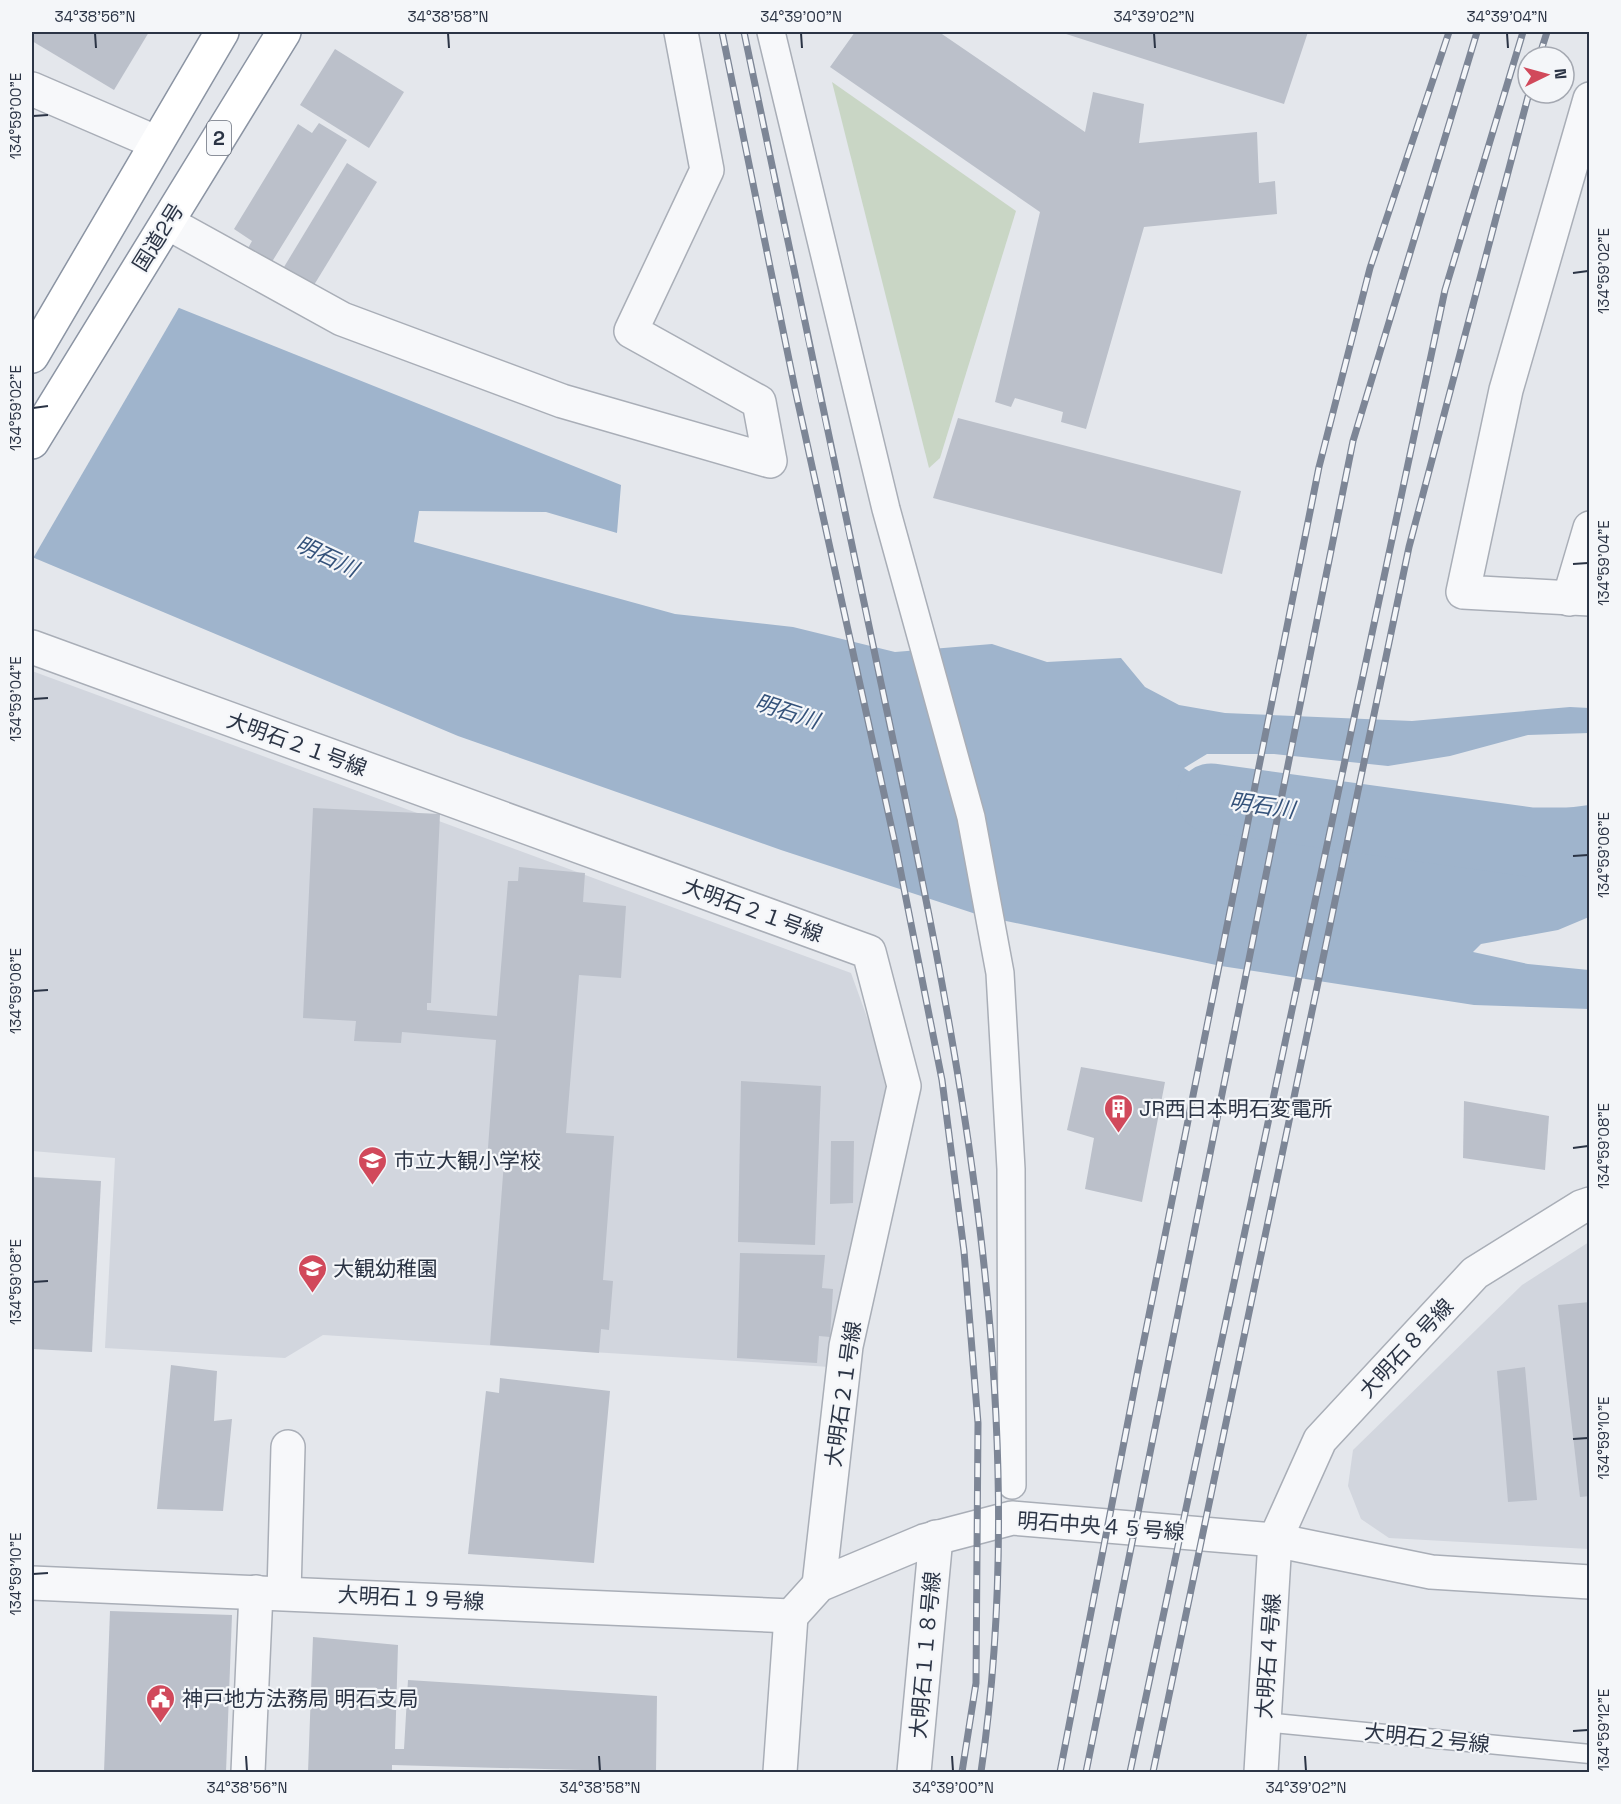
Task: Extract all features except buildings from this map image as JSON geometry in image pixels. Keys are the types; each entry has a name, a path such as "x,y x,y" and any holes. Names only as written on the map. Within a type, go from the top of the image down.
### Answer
{"highway":[{"path":"32,356 106,225 222,32"},
{"name":"国道2号","path":"32,442 284,32"}],"street":[{"path":"160,233 342,319 562,401 770,461 759,402 631,331 707,170 681,32"},
{"path":"771,32 886,509 971,817 1000,973 1011,1169 1012,1485"},
{"path":"32,90 155,142"},
{"path":"1590,99 1506,390 1463,592 1580,599 1590,528"},
{"name":"大明石２１号線","path":"32,647 869,952 904,1086 846,1347 819,1585"},
{"name":"大明石８号線","path":"1275,1540 1320,1440 1475,1273 1581,1207 1590,1204"},
{"path":"248,1773 288,1447"},
{"name":"明石中央４５号線","path":"791,1616 819,1585 936,1537 1012,1518 1275,1540 1431,1572 1590,1582"},
{"name":"大明石１１８号線","path":"914,1773 936,1537"},
{"name":"大明石４号線","path":"1261,1773 1275,1540"},
{"name":"大明石１９号線","path":"32,1582 791,1616"},
{"path":"780,1773 791,1616"}],"lane":[{"name":"大明石２号線","path":"1264,1722 1590,1754"}],"shaded area":[{"path":"32,671 851,973 894,1092 830,1367 323,1335 285,1358 105,1348 115,1158 32,1151"},
{"path":"1589,1242 1589,1549 1389,1538 1361,1519 1348,1486 1353,1450 1522,1285"}],"green space":[{"path":"832,82 1016,211 940,458 929,468"}],"water":[{"path":"32,249 621,485 617,533 546,512 419,511 414,542 675,614 793,627 895,652 992,644 1047,662 1121,658 1145,687 1179,705 1225,713 1412,721 1570,707 1589,708 1589,733 1528,735 1450,756 1388,766 1274,754 1207,754 1184,768 1227,797 1403,829 1589,805 1589,917 1558,930 1481,944 1473,952 1528,964 1589,970 1589,1009 1474,1005 1221,966 982,916 781,850 458,736 32,557"}],"pier":[{"path":"32,246 181,304 32,560"}],"waterway":[{"name":"明石川","path":"1211,798 1530,842 1590,842"}],"railway":[{"path":"722,32 795,389 896,848 942,1080 964,1251 978,1423 976,1683 962,1772"},
{"path":"744,32 936,952 960,1088 979,1224 993,1361 998,1498 995,1635 981,1772"},
{"path":"1060,1772 1319,467 1370,268 1449,32"},
{"path":"1086,1772 1353,441 1477,32"},
{"path":"1130,1772 1445,290 1523,32"},
{"path":"1543,45 1547,32"},
{"path":"1153,1772 1409,547 1526,105"}],"place":[{"name":"JR西日本明石変電所","path":"1118,1134"},
{"name":"市立大観小学校","path":"373,1186"},
{"name":"大観幼稚園","path":"312,1294"},
{"name":"神戸地方法務局 明石支局","path":"161,1724"}]}
